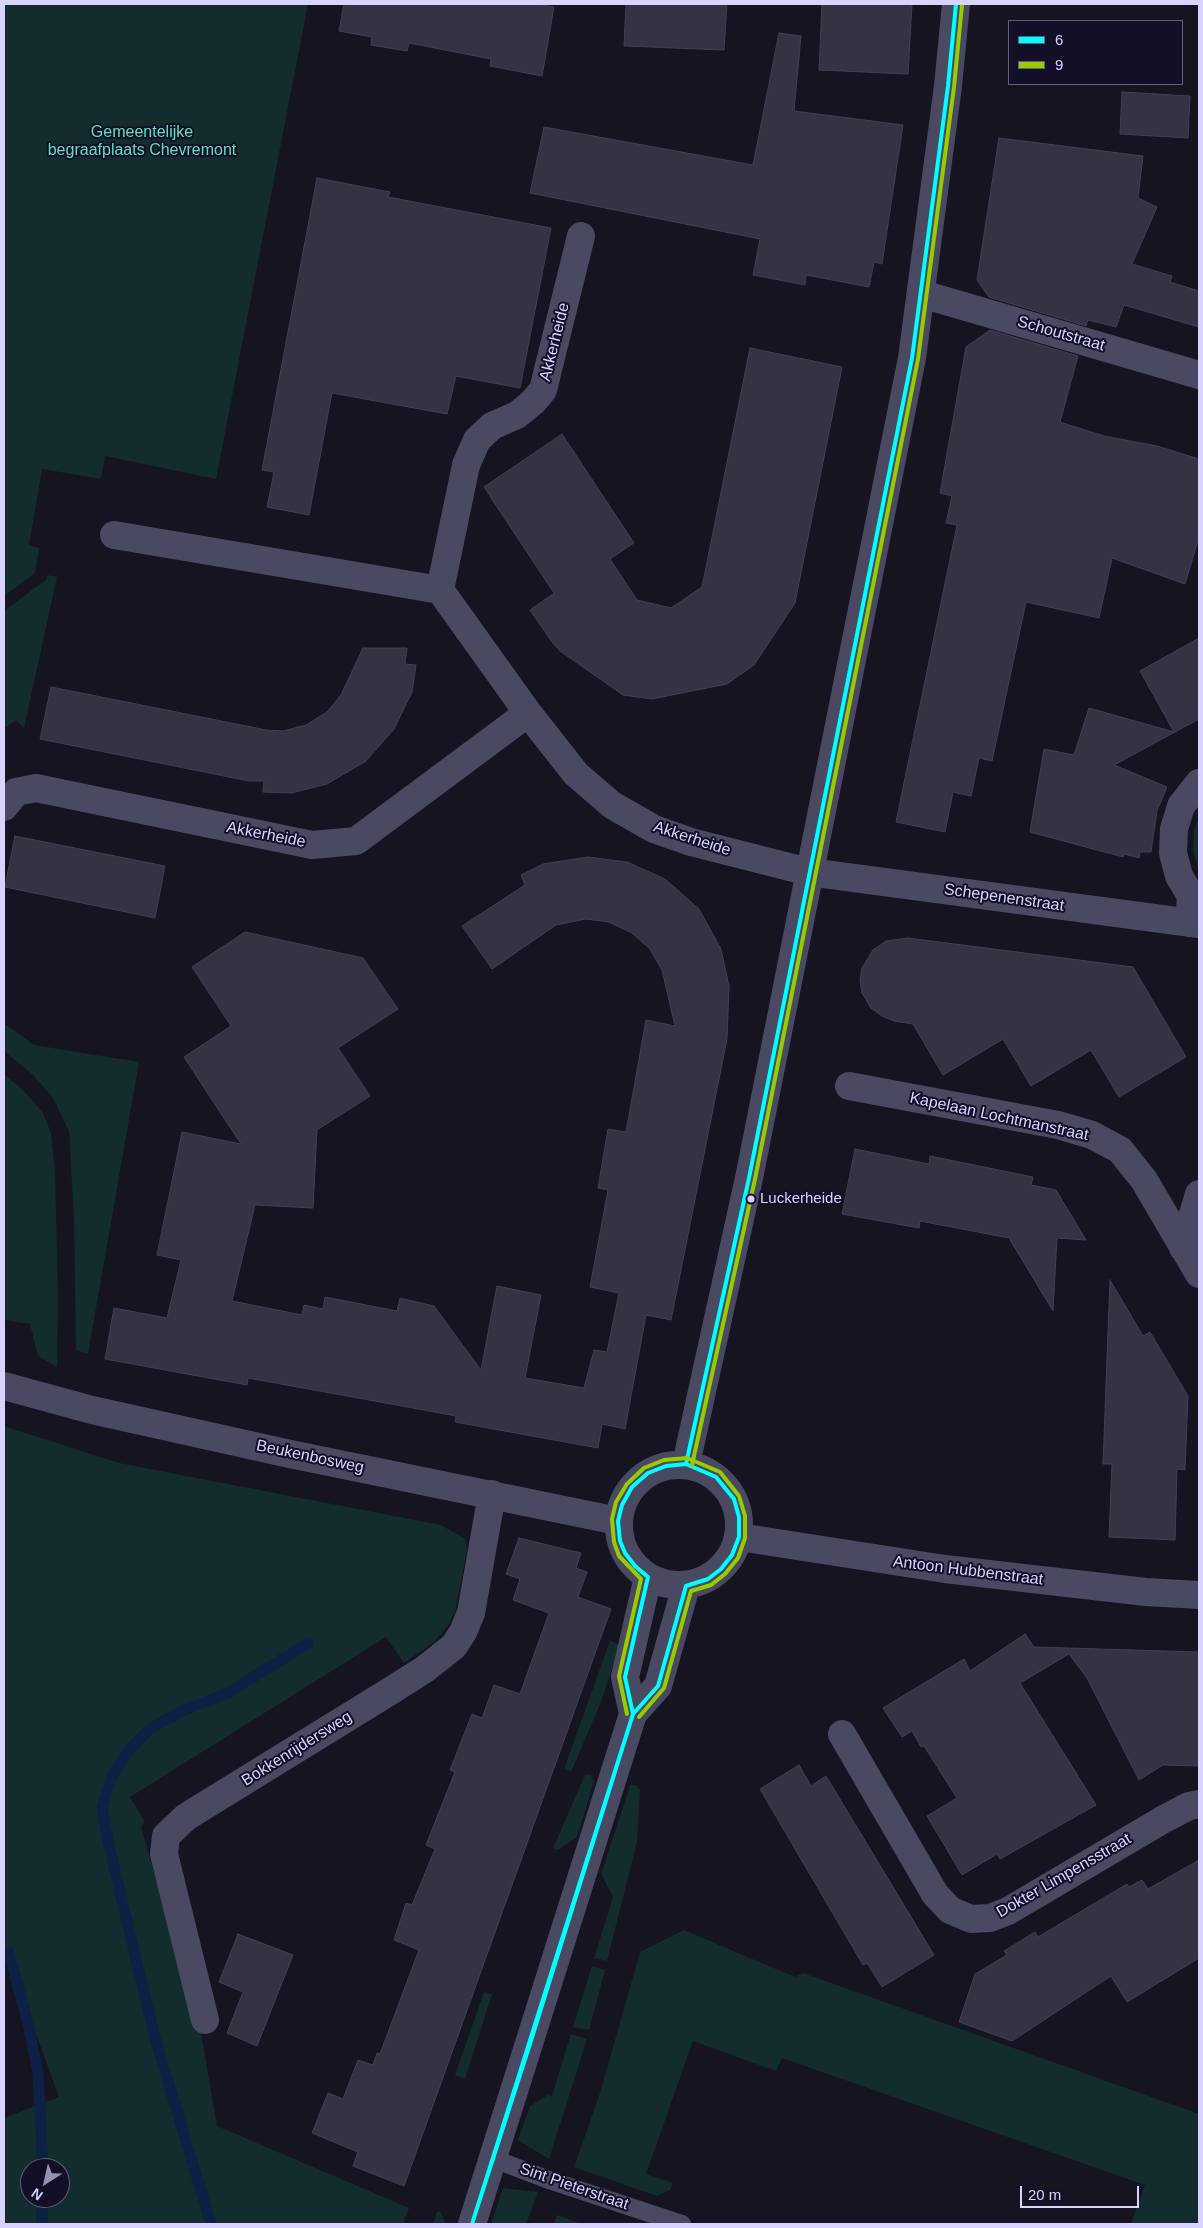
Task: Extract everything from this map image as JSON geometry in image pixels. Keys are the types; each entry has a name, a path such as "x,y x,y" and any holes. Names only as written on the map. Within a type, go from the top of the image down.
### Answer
{"street":[{"path":"686,1464 749,1178 912,358 922,294 948,86 956,4"},
{"name":"Akkerheide","path":"581,236 543,390 533,402 517,415 492,426 476,440 466,466 440,590 528,713 576,774 612,805 654,829 691,842 809,872"},
{"name":"Schoutstraat","path":"922,294 1199,375"},
{"path":"114,534 440,590"},
{"name":"Akkerheide","path":"4,806 16,792 36,788 312,845 356,841 528,713"},
{"path":"1194,924 1191,896 1179,876 1173,853 1174,829 1181,806 1199,783"},
{"name":"Schepenenstraat","path":"809,872 1194,924"},
{"name":"Kapelaan Lochtmanstraat","path":"849,1086 1058,1125 1092,1135 1120,1150 1144,1180 1199,1274"},
{"path":"1183,1248 1199,1194"},
{"name":"Beukenbosweg","path":"4,1386 92,1410 272,1450 618,1521"},
{"path":"686,1464 706,1471 723,1484 734,1499 740,1518 739,1537 732,1555 721,1569 708,1579 686,1586 666,1584 648,1578 634,1566 625,1553 620,1541 618,1521 622,1505 639,1479 648,1472 666,1466 686,1464"},
{"name":"Bokkenrijdersweg","path":"205,2020 164,1854 166,1836 186,1817 425,1669 454,1646 464,1632 471,1613 492,1494"},
{"name":"Antoon Hubbenstraat","path":"739,1537 945,1569 1146,1592 1199,1595"},
{"path":"632,1714 625,1677 648,1578"},
{"path":"472,2224 494,2159 632,1714 658,1686 686,1586"},
{"name":"Dokter Limpensstraat","path":"842,1734 935,1894 950,1910 971,1919 990,1918 1008,1911 1164,1819 1189,1806 1199,1804"}],"lane":[{"name":"Sint Pieterstraat","path":"494,2159 549,2180 682,2224"}],"green space":[{"name":"Gemeentelijke begraafplaats Chevremont","path":"4,4 308,4 216,479 105,456 101,479 42,469 29,545 39,548 35,573 4,596"},
{"path":"47,575 57,577 24,728 16,720 7,727 4,725 4,611 47,579"},
{"path":"1199,816 1199,871 1193,851 1194,831"},
{"path":"4,1023 34,1045 139,1062 88,1354 76,1350 74,1219 69,1131 53,1098 32,1074 4,1051"},
{"path":"4,1074 24,1091 43,1113 51,1133 55,1173 58,1297 57,1367 38,1356 30,1324 4,1320"},
{"path":"4,1426 119,1463 441,1525 465,1539 467,1550 455,1612 447,1627 434,1642 404,1663 386,1637 130,1797 145,1822 141,1826 149,1856 199,2021 217,2126 409,2208 403,2224 4,2224 4,2118 59,2097 4,1946"},
{"path":"610,1641 620,1645 601,1702 571,1772 564,1769"},
{"path":"590,1774 594,1781 577,1837 558,1850 553,1848 585,1775"},
{"path":"630,1785 636,1785 640,1790 637,1842 607,1961 594,1958 613,1897 601,1874"},
{"path":"684,1930 795,1977 803,1973 1199,2114 1199,2224 1131,2224 1145,2185 782,2058 776,2071 693,2041 646,2174 673,2183 670,2190 657,2196 574,2167 600,2093 640,1952"},
{"path":"592,1966 605,1970 589,2030 573,2027"},
{"path":"484,1992 492,1994 465,2079 455,2075"},
{"path":"571,2034 587,2039 549,2159 518,2140 530,2106 548,2095 552,2096"},
{"path":"503,2188 538,2192 526,2224 491,2224"},
{"path":"440,2211 446,2224 433,2224 437,2212"},
{"path":"557,2215 582,2224 554,2224"}],"building":[{"path":"344,4 535,4 554,7 542,76 490,66 491,59 409,43 407,51 371,45 372,37 339,31"},
{"path":"626,4 727,4 724,50 624,46"},
{"path":"822,4 912,4 908,74 819,70"},
{"path":"779,33 801,36 794,111 903,125 882,264 874,262 869,287 806,275 805,285 753,275 760,239 530,193 544,127 753,165"},
{"path":"1122,92 1190,96 1188,138 1120,134"},
{"path":"999,138 1143,156 1138,198 1157,207 1132,264 1172,276 1170,282 1199,291 1199,327 1124,305 1116,327 1088,320 1086,326 989,297 977,280"},
{"path":"317,178 390,192 388,197 551,228 520,388 456,376 447,414 332,393 309,515 267,507 274,472 262,470"},
{"path":"990,330 1078,356 1060,422 1104,436 1157,446 1199,459 1199,537 1185,584 1112,558 1099,618 1026,602 992,761 979,758 971,796 953,792 945,832 896,822 957,525 946,523 952,496 940,493 966,347"},
{"path":"750,348 842,367 795,603 754,665 727,684 652,699 623,695 560,651 530,610 554,593 484,487 562,434 634,543 610,559 637,600 671,608 702,587"},
{"path":"1199,638 1199,719 1114,765 1167,787 1157,811 1151,852 1140,852 1139,858 1124,854 1123,857 1030,832 1044,749 1074,755 1089,708 1174,732 1140,671"},
{"path":"363,648 407,648 405,664 416,665 412,692 394,729 366,761 327,784 291,793 263,792 264,781 249,781 40,739 51,687 266,730 283,731 306,725 327,712 341,695"},
{"path":"15,836 165,866 155,918 5,887"},
{"path":"588,857 627,862 665,879 699,909 721,949 729,986 727,1039 671,1320 646,1315 625,1429 602,1424 598,1448 455,1422 456,1416 248,1378 247,1385 105,1359 114,1308 167,1318 181,1260 157,1255 182,1132 241,1144 184,1057 231,1026 192,967 245,932 363,958 398,1009 338,1048 370,1096 317,1130 313,1208 255,1205 232,1301 302,1315 304,1305 323,1309 325,1297 397,1311 400,1298 434,1306 481,1370 497,1286 541,1295 525,1378 584,1388 594,1350 607,1352 619,1293 590,1287 608,1190 598,1188 608,1129 626,1132 646,1020 675,1026 662,970 650,949 632,933 609,922 586,919 556,925 492,969 462,926 525,885 521,875 543,864"},
{"path":"908,938 1133,967 1186,1057 1119,1097 1091,1050 1031,1086 1003,1039 943,1075 913,1024 894,1021 882,1016 871,1008 862,993 860,981 862,968 873,950 886,941"},
{"path":"855,1149 929,1164 930,1156 1033,1177 1031,1185 1056,1190 1086,1240 1057,1238 1053,1311 1009,1238 920,1221 919,1228 842,1214"},
{"path":"1110,1280 1143,1336 1150,1332 1188,1396 1185,1470 1177,1469 1175,1540 1109,1537 1112,1464 1103,1464"},
{"path":"519,1538 581,1553 576,1568 587,1572 578,1597 611,1609 404,2186 353,2166 358,2152 312,2133 328,2093 343,2099 358,2060 373,2065 377,2053 380,2054 419,1950 394,1940 406,1903 412,1905 435,1849 426,1845 455,1772 450,1770 472,1714 482,1718 494,1685 520,1694 549,1613 513,1600 520,1579 506,1574"},
{"path":"1025,1634 1034,1647 1199,1652 1199,1766 1163,1765 1139,1780 1087,1678 1069,1654 1020,1683 1096,1805 1000,1859 997,1854 962,1875 927,1816 957,1798 924,1746 921,1747 912,1731 902,1737 883,1708 964,1659 970,1671"},
{"path":"799,1765 811,1786 826,1776 934,1955 882,1987 867,1963 863,1965 760,1789"},
{"path":"1199,1860 1199,1958 1127,2002 1111,1976 1012,2041 959,2022 975,1974 1007,1955 1004,1951 1035,1932 1038,1937 1127,1884 1129,1887 1142,1880 1148,1889"},
{"path":"238,1934 293,1955 257,2046 227,2033 243,1992 219,1982"}],"waterway":[{"path":"211,2224 155,2038 110,1850 102,1808 111,1778 128,1751 150,1729 180,1712 228,1693 308,1643"},
{"path":"9,1953 28,2024 38,2073 42,2158"},
{"path":"42,2208 42,2224"}],"transit line":[{"name":"6","path":"686,1464 749,1178 912,358 948,86 956,4"},
{"name":"9","path":"692,1465 755,1179 918,359 954,87 962,5"},
{"name":"9","path":"627,1714 619,1676 641,1579 619,1556 614,1542 612,1519 616,1502 627,1484 644,1468 664,1460 687,1458 720,1472 739,1496 745,1516 745,1538 738,1558 725,1574 711,1585 691,1591 664,1688 639,1717"},
{"name":"6","path":"686,1464 716,1477 734,1499 739,1517 739,1537 732,1555 721,1569 708,1579 686,1586 658,1686 633,1714 625,1677 648,1577 635,1566 625,1553 620,1541 618,1521 622,1505 632,1487 648,1473 666,1466 686,1464"},
{"name":"6","path":"633,1714 530,2044 472,2224 633,1714"}],"place":[{"name":"Luckerheide","path":"751,1199"}]}
